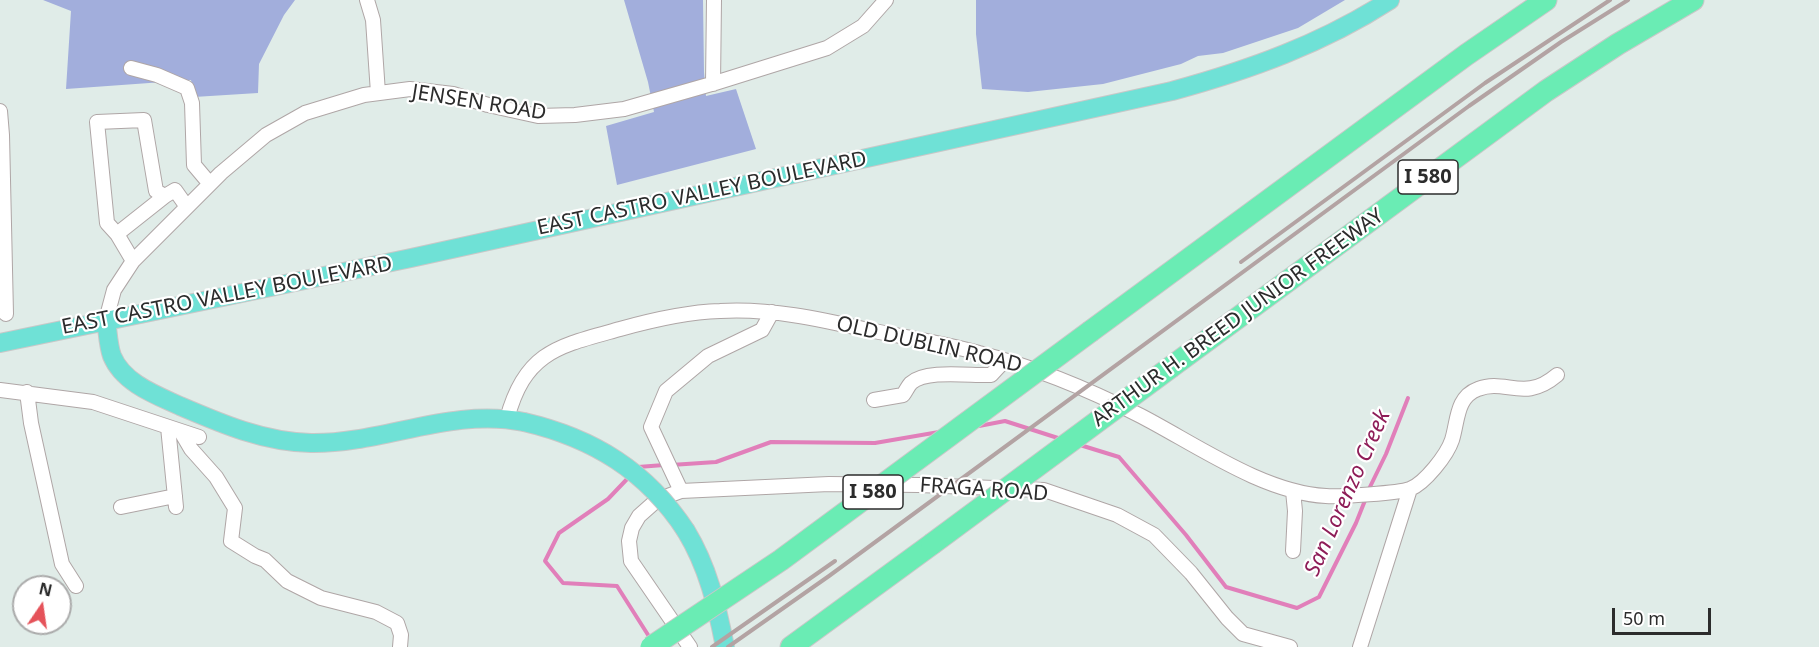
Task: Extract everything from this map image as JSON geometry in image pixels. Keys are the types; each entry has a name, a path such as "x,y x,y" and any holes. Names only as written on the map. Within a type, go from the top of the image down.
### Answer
{"highway":[{"name":"I 580","path":"651,647 780,560 1451,66 1546,0"},
{"name":"ARTHUR H. BREED JUNIOR FREEWAY","path":"790,647 1538,97 1618,44 1693,0"}],"main road":[{"name":"EAST CASTRO VALLEY BOULEVARD","path":"0,343 411,258 1172,91 1274,60 1323,38 1390,0"},
{"path":"106,320 111,353 117,367 144,390 230,428 273,439 312,443 353,439 473,418 515,420 570,435 586,442 615,459 653,489 686,531 699,555 712,589 725,647"}],"street":[{"path":"367,0 373,20 378,93"},
{"path":"713,84 714,0"},
{"name":"JENSEN ROAD","path":"106,320 114,290 133,261 210,184 266,135 305,113 364,95 410,89 453,94 488,105 538,116 575,115 624,109 826,48 863,26 886,0"},
{"path":"131,68 156,75 187,88 192,103 194,165 210,184"},
{"path":"0,111 6,314"},
{"path":"133,261 117,234 107,223 97,122 144,120 156,191 165,196"},
{"path":"117,234 175,190 187,207"},
{"name":"OLD DUBLIN ROAD","path":"515,420 518,386 540,359 556,349 601,334 666,318 718,311 771,312 813,318 980,353 1065,381 1141,416 1260,479 1293,491 1327,496 1410,489"},
{"path":"681,491 651,427 666,391 708,356 762,330 771,312"},
{"path":"874,400 903,395 912,381 940,373 970,376 991,375 1004,361"},
{"path":"1360,647 1410,489 1445,456 1452,440 1459,409 1466,397 1477,389 1493,386 1521,390 1546,384 1557,375"},
{"path":"0,390 93,402 199,437"},
{"path":"27,392 31,423 62,564 76,586"},
{"path":"121,507 175,502 175,429"},
{"path":"175,429 216,477 235,508 231,541 265,560 287,581 321,598 376,612 397,623 401,635 400,647"},
{"name":"FRAGA ROAD","path":"690,647 637,570 629,553 632,528 639,516 657,500 681,491 830,484 1044,490 1117,515 1154,535 1191,573 1243,634 1290,647"},
{"path":"1293,491 1295,511 1293,551"}],"shaded area":[{"path":"43,0 295,0 284,15 259,64 258,93 194,97 191,80 66,89 71,11"},
{"path":"624,0 703,0 706,96 736,89 756,149 617,185 606,126 654,112 648,82"},
{"path":"976,0 1345,0 1298,28 1223,53 1198,56 1181,64 1103,84 1028,92 982,89 976,34"}],"waterway":[{"name":"San Lorenzo Creek","path":"1368,491 1386,454 1408,398"},
{"name":"San Lorenzo Creek","path":"979,426 1005,421 1061,439"},
{"name":"San Lorenzo Creek","path":"671,465 716,462 771,442 875,443 939,432"},
{"name":"San Lorenzo Creek","path":"1080,445 1119,457 1186,535 1226,587 1297,608 1319,597 1366,498"},
{"name":"San Lorenzo Creek","path":"638,467 664,465"},
{"name":"San Lorenzo Creek","path":"629,477 608,499 559,533 545,561 563,583 617,586 650,638"}],"railway":[{"path":"1241,262 1485,83 1610,0"},
{"path":"728,647 829,576 1469,106 1561,42 1628,0"},
{"path":"712,647 835,561"}]}
